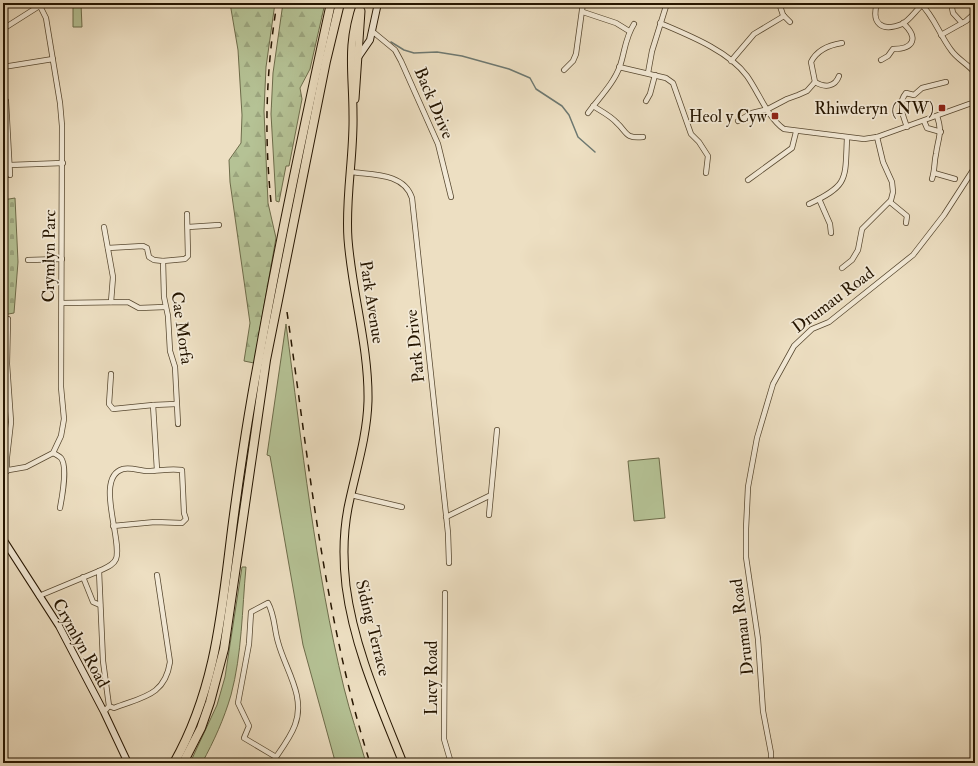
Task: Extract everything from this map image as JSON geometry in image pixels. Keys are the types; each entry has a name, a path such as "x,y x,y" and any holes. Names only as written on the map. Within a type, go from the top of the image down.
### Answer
{"highway":[{"path":"174,763 194,725 203,700 217,648 234,520 258,364 331,3"},
{"path":"183,763 201,728 210,702 224,649 266,360 326,61 340,3"}],"main road":[{"name":"Park Avenue","path":"353,112 359,56 361,3"},
{"name":"Park Avenue","path":"351,495 364,436 368,404 368,375 348,240 353,112 351,52 352,33 361,3"},
{"name":"Siding Terrace","path":"351,495 343,548 346,587 350,611 368,678 403,763"}],"street":[{"path":"359,56 368,44 378,3"},
{"path":"564,70 573,61 576,54 583,12 583,3"},
{"path":"648,73 652,51 667,3"},
{"path":"779,3 784,16 790,22"},
{"path":"878,3 875,12 876,21 879,25 886,27 903,23 921,4 932,16 941,35 952,51 975,73"},
{"path":"951,3 953,13 962,24"},
{"name":"Crymlyn Parc","path":"3,29 42,4 46,18 60,103 63,163 61,387 64,419 61,436 53,453"},
{"path":"583,12 616,23 629,31"},
{"path":"941,35 962,24 975,13"},
{"path":"731,61 754,34 784,16"},
{"path":"660,23 706,44 731,61 746,74 779,126 784,129 796,132 864,139 877,137 969,104 975,104"},
{"path":"881,60 888,56 893,49 906,48 912,43 913,38 909,29 903,23"},
{"path":"588,113 619,67 625,40 634,24"},
{"path":"351,52 360,40 368,36 372,31"},
{"name":"Back Drive","path":"372,31 395,50 401,61 438,144 451,197"},
{"path":"815,82 811,62 813,58 825,48 842,43"},
{"path":"3,67 53,59"},
{"path":"619,67 666,78 673,83 690,134 699,142 708,156 706,173"},
{"path":"646,101 650,94 655,75"},
{"path":"815,82 825,86 831,86 836,83 839,76"},
{"path":"738,121 752,113 768,109 802,93 815,82"},
{"path":"907,127 901,107 901,99 906,93 914,96 922,88 946,82"},
{"path":"6,102 10,176"},
{"path":"593,106 618,123 624,133 637,138 643,137"},
{"path":"932,179 941,132 937,116"},
{"path":"924,121 927,128 941,132"},
{"path":"748,180 792,148 796,132"},
{"path":"842,268 852,260 858,250 862,230 890,202 893,192 892,182 883,162 877,137"},
{"path":"810,204 831,194 840,185 845,172 847,138"},
{"path":"10,165 63,163"},
{"name":"Drumau Road","path":"771,763 771,753 763,711 758,639 746,557 746,529 748,487 756,445 773,384 794,346 812,329 829,322 913,255 944,215 975,167"},
{"name":"Park Drive","path":"351,172 397,180 408,189 412,198 446,517 448,563"},
{"path":"934,173 955,179"},
{"path":"819,199 830,224 831,233"},
{"path":"890,202 907,216 906,223"},
{"path":"108,248 146,246 149,257 154,260 163,261 185,259 188,256 187,214"},
{"path":"188,227 219,225"},
{"path":"104,227 113,277 111,302"},
{"path":"28,260 62,259"},
{"name":"Cae Morfa","path":"163,261 165,307 170,351 176,368 176,404 178,424"},
{"path":"62,303 128,302 139,308 147,309 165,307"},
{"path":"8,319 5,373 12,422 5,471 26,467 53,453 60,458 63,463 64,481 60,508"},
{"path":"111,374 109,401 113,409 153,404 176,404"},
{"path":"153,404 157,470"},
{"path":"488,515 497,430"},
{"path":"39,596 99,571 111,565 116,558 113,526 110,486 117,472 129,469 182,470 184,513 186,520 176,524 155,522 113,526"},
{"path":"351,495 402,507"},
{"path":"446,517 489,496"},
{"name":"Crymlyn Road","path":"3,539 59,626 104,712 128,763"},
{"path":"99,571 103,661 109,706 104,712"},
{"path":"109,706 114,708 150,694 162,685 168,675 170,662 157,575"},
{"path":"83,577 93,602 100,605"},
{"name":"Lucy Road","path":"445,593 444,740 451,763"},
{"path":"273,763 295,726 298,713 294,682 280,651 273,612 268,603 251,612 249,644 238,703 249,726 244,738 276,757"}],"green space":[{"path":"230,3 275,3 266,67 264,111 268,203 276,238 254,363 244,361 250,323 230,182 229,160 241,143 242,115 238,50"},
{"path":"283,3 325,3 310,69 300,88 302,99 289,166 286,166 279,202 276,201 271,114 273,73"},
{"path":"81,4 82,27 73,27 73,5"},
{"path":"15,198 18,262 14,313 3,315 3,200"},
{"path":"286,324 310,506 325,598 344,688 366,763 336,763 335,761 303,645 270,456 267,455"},
{"path":"659,458 665,518 634,521 628,461"},
{"path":"242,567 246,567 241,632 235,679 231,695 218,730 202,763 190,763 217,705 225,677"}],"waterway":[{"path":"391,42 404,50 414,53 437,52 462,56 509,69 530,78 536,89 562,106 569,115 578,137 595,152"}],"railway":[{"path":"271,202 267,151 267,102 270,53 277,3"},
{"path":"287,312 311,483 329,596 354,708 370,763"}],"place":[{"name":"Rhiwderyn (NW)","path":"942,108"},
{"name":"Heol y Cyw","path":"775,116"}]}
